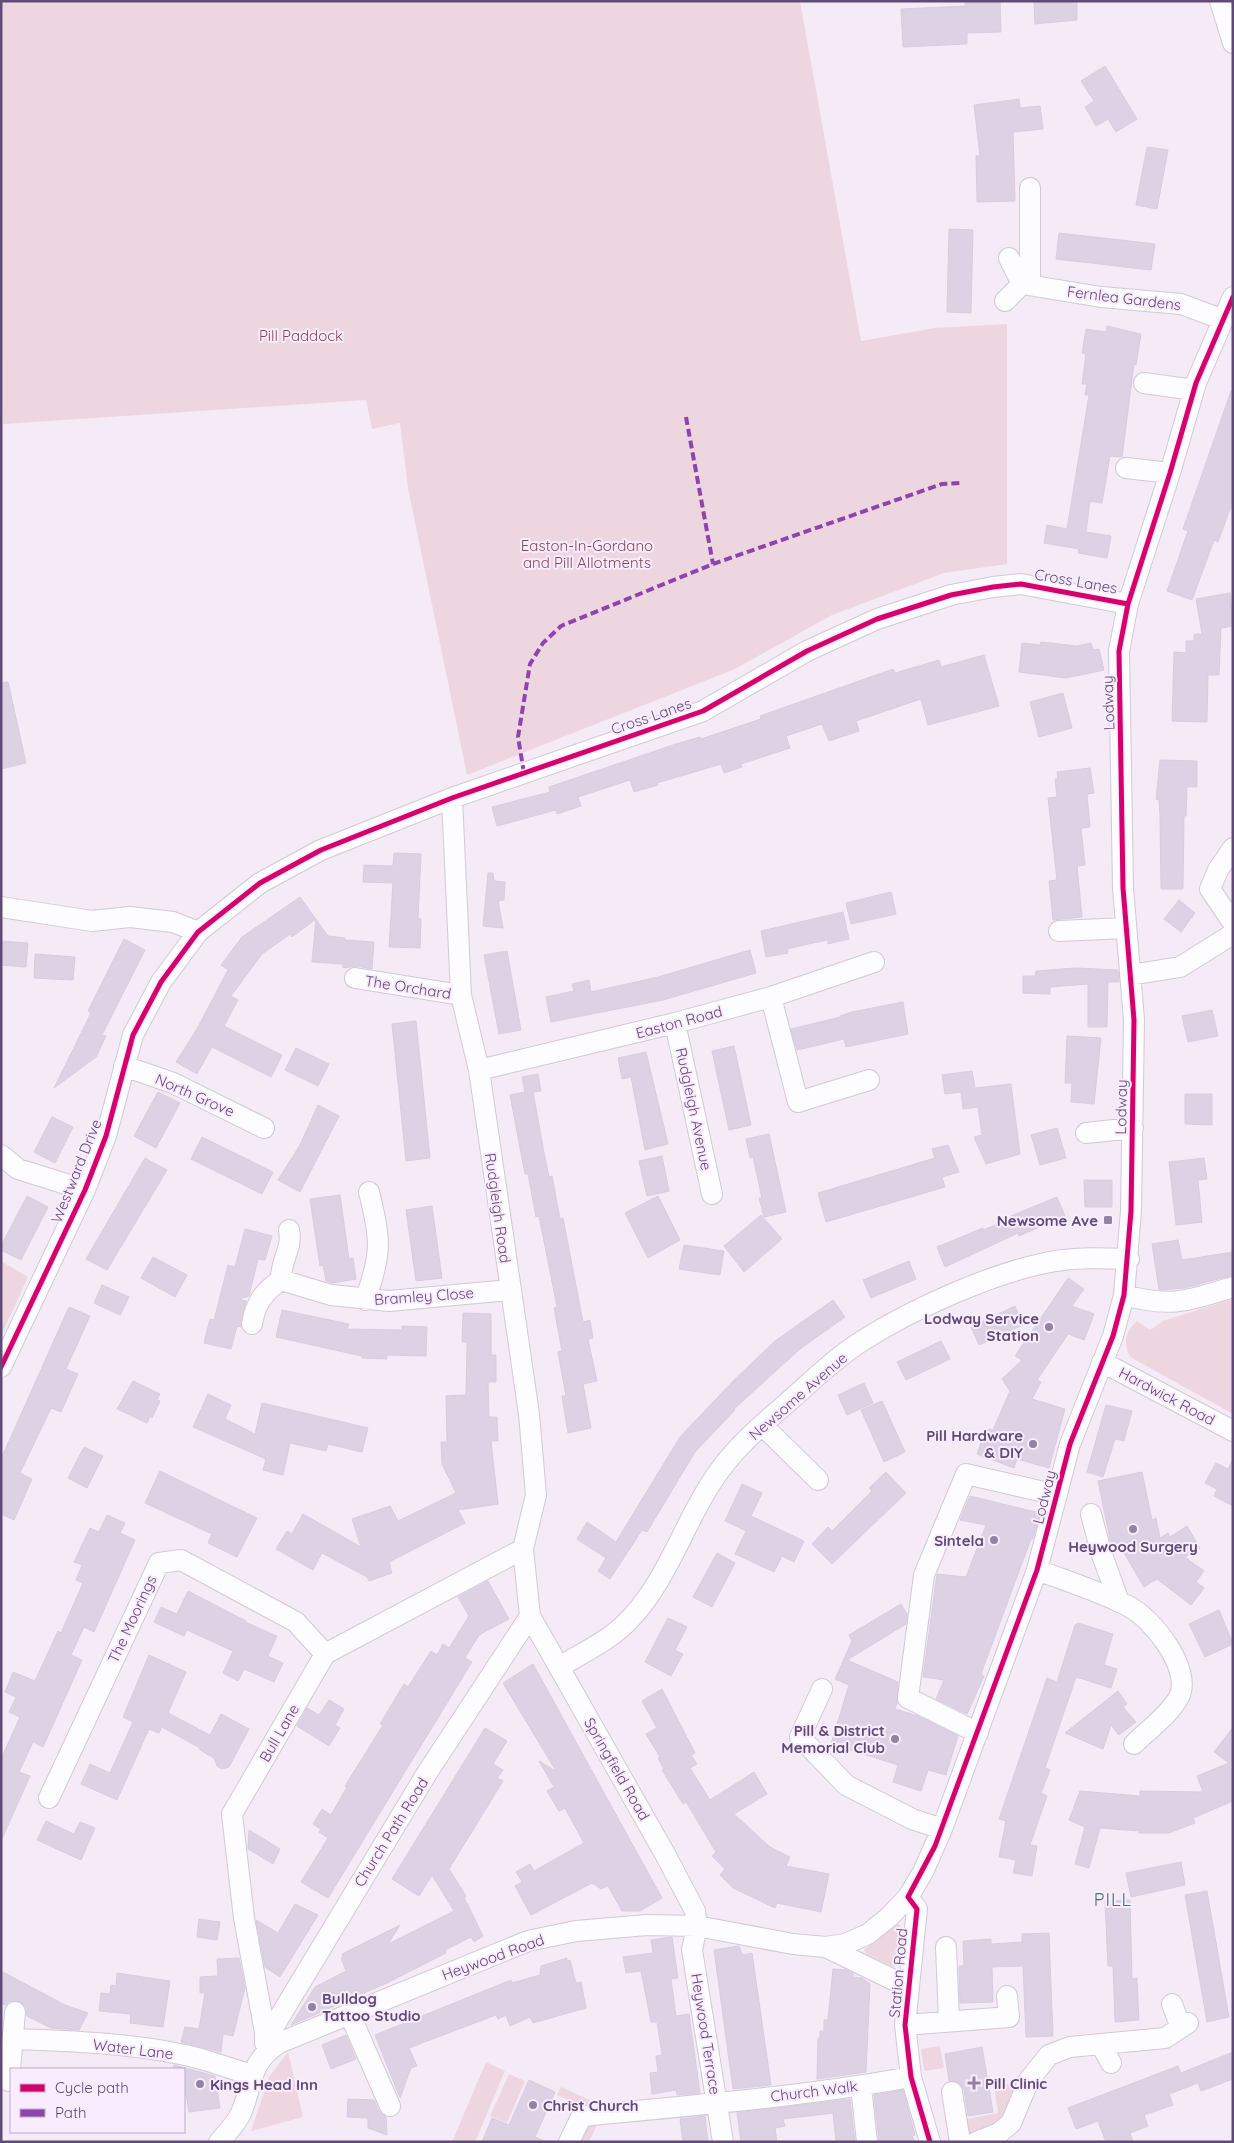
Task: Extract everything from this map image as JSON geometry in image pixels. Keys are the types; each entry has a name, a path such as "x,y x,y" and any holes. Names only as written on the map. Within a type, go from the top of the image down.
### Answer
{"street":[{"path":"1220,1 1233,43"},
{"path":"1005,301 1026,284 1030,188"},
{"path":"1009,258 1026,284"},
{"name":"Fernlea Gardens","path":"1026,284 1101,297 1181,304 1224,320"},
{"name":"Lodway","path":"908,1896 923,1872 942,1828 978,1733 1037,1570 1070,1444 1120,1316 1128,1259 1133,1128 1134,1020 1123,888 1119,651 1128,604 1170,474 1194,390 1233,297"},
{"path":"1144,383 1194,390"},
{"path":"1126,468 1170,474"},
{"name":"Cross Lanes","path":"198,932 260,884 322,850 452,798 703,711 807,651 877,619 951,595 1021,584 1128,604"},
{"name":"Rudgleigh Road","path":"452,798 461,995 480,1070 529,1414 536,1495 523,1549 530,1616"},
{"path":"1233,848 1218,870 1210,889 1233,923"},
{"path":"1,907 92,921 130,917 173,922 198,932"},
{"path":"1059,931 1126,928"},
{"name":"Westward Drive","path":"1,1367 85,1190 106,1136 133,1035 161,982 198,932"},
{"path":"1130,975 1180,968 1233,934"},
{"name":"Easton Road","path":"480,1070 675,1023 771,997 874,962"},
{"name":"The Orchard","path":"355,978 461,995"},
{"path":"771,997 798,1102 869,1080"},
{"name":"Rudgleigh Avenue","path":"675,1023 712,1194"},
{"name":"North Grove","path":"124,1066 174,1083 264,1128"},
{"path":"1086,1133 1133,1128"},
{"path":"1,1155 18,1169 85,1190"},
{"path":"365,1300 375,1269 379,1244 369,1192"},
{"path":"252,1324 258,1304 270,1287 281,1280 282,1262 291,1243 289,1230"},
{"name":"Newsome Avenue","path":"559,1667 611,1636 632,1618 661,1573 708,1490 727,1461 762,1425 862,1341 953,1294 1005,1274 1049,1262 1090,1257 1128,1259"},
{"name":"Bramley Close","path":"281,1280 331,1295 389,1302 510,1290"},
{"path":"1124,1295 1161,1304 1188,1301 1233,1287"},
{"name":"Hardwick Road","path":"1102,1362 1233,1430"},
{"path":"762,1425 818,1480"},
{"path":"978,1733 908,1698 924,1575 966,1474 1057,1496"},
{"path":"1091,1514 1101,1552 1119,1602"},
{"path":"325,1654 523,1549"},
{"name":"The Moorings","path":"49,1798 159,1563 181,1560 296,1622 325,1654"},
{"path":"1037,1570 1119,1602 1134,1610 1156,1631 1178,1664 1183,1681 1174,1703 1134,1744"},
{"name":"Springfield Road","path":"530,1616 665,1854 695,1911 697,1926"},
{"name":"Church Path Road","path":"265,2042 427,1773 530,1616"},
{"name":"Bull Lane","path":"265,2042 244,1918 232,1814 325,1654"},
{"path":"822,1689 800,1737 846,1785 912,1819 942,1828"},
{"name":"Heywood Road","path":"219,2142 240,2115 251,2075 265,2042 279,2043 528,1941 590,1929 647,1925 697,1926 784,1943 826,1947 845,1944 868,1934 908,1896"},
{"name":"Station Road","path":"908,1896 916,1909 905,2025 911,2077 930,2142"},
{"name":"Heywood Terrace","path":"697,1926 692,1950 723,2142"},
{"path":"826,1947 908,1987"},
{"path":"946,1947 949,2022"},
{"path":"905,2025 1009,2017 1007,1996"},
{"path":"976,2142 999,2133 1011,2123 1029,2080 1049,2055 1070,2048 1158,2040 1171,2035 1185,2026 1172,2004"},
{"path":"9,2081 15,2012"},
{"path":"350,2015 390,2106"},
{"name":"Water Lane","path":"12,2040 88,2043 163,2051 212,2062 251,2075"},
{"path":"1101,2045 1112,2064"},
{"name":"Church Walk","path":"569,2142 581,2117 717,2104 861,2086 911,2077"},
{"path":"861,2086 867,2142"},
{"path":"952,2092 960,2142"}],"green space":[{"path":"1,1 800,1 861,341 935,328 1007,324 1007,564 944,573 832,615 735,669 467,775 408,488 400,423 372,429 366,400 3,424"},
{"path":"1,1261 28,1277 1,1336"},
{"path":"1233,1299 1233,1414 1130,1357 1126,1347 1126,1337 1137,1321 1150,1330 1163,1321"},
{"path":"896,1922 900,1925 897,1964 893,1967 866,1954 864,1950"},
{"path":"940,2046 944,2068 924,2071 921,2049"},
{"path":"288,2052 303,2117 251,2131 269,2077"},
{"path":"486,2062 505,2071 475,2142 452,2142"},
{"path":"509,2074 525,2081 507,2123 490,2116"},
{"path":"1014,2079 1022,2080 1005,2120 971,2135 968,2131 967,2119 998,2113 994,2087 1013,2083"},
{"path":"561,2087 607,2108 589,2109 557,2095"},
{"path":"600,2119 589,2142 575,2142 582,2127"}],"building":[{"path":"1000,1 1001,32 967,33 967,44 903,47 901,9 965,6 965,2"},
{"path":"1034,1 1077,1 1077,20 1035,24"},
{"path":"1105,66 1137,119 1116,132 1108,119 1096,126 1085,107 1094,101 1081,81"},
{"path":"1019,99 1020,108 1040,106 1043,129 1013,132 1015,201 977,202 976,156 980,156 974,105"},
{"path":"1147,147 1168,150 1157,209 1136,205"},
{"path":"949,229 973,230 971,313 947,312"},
{"path":"1059,233 1155,244 1151,270 1056,259"},
{"path":"1107,326 1141,334 1136,365 1134,364 1122,457 1110,456 1102,503 1090,501 1086,532 1111,536 1107,558 1078,553 1079,549 1044,543 1047,525 1067,529 1089,395 1085,395 1087,384 1082,384 1086,354 1082,353 1086,329 1106,332"},
{"path":"1231,391 1233,391 1233,501 1218,542 1214,540 1192,600 1167,591 1188,531 1183,529"},
{"path":"1230,593 1233,626 1221,628 1219,675 1208,675 1207,722 1172,721 1174,652 1186,653 1186,641 1194,641 1194,634 1202,634 1196,599"},
{"path":"1041,642 1077,646 1091,643 1093,650 1099,649 1104,670 1066,678 1019,672 1022,643 1040,645"},
{"path":"984,655 999,706 928,725 921,699 856,721 859,731 829,741 822,724 786,736 790,748 741,764 742,767 724,773 721,764 657,783 658,785 634,792 630,780 578,797 581,806 557,814 556,810 497,826 492,807 550,792 549,787 676,744 700,737 701,739 761,719 760,716 893,669 895,673 939,660 941,667"},
{"path":"8,682 26,763 1,769 1,683"},
{"path":"1063,693 1072,728 1039,737 1030,702"},
{"path":"1160,760 1197,761 1197,787 1187,787 1186,816 1184,816 1183,889 1161,889 1160,815 1159,800 1156,799"},
{"path":"1090,768 1094,793 1087,794 1090,827 1081,828 1085,865 1077,866 1082,917 1053,920 1049,881 1057,880 1048,798 1057,797 1055,779 1058,779 1057,772"},
{"path":"394,853 421,854 418,918 421,919 420,948 389,947 393,883 363,882 364,865 393,866"},
{"path":"488,873 493,873 494,881 505,882 504,900 498,901 503,928 483,926"},
{"path":"891,892 896,914 851,924 846,903"},
{"path":"300,897 316,919 292,937 290,934 262,954 231,996 238,1000 224,1026 282,1055 271,1077 212,1047 197,1074 176,1062 198,1027 228,970 221,965 242,937"},
{"path":"1179,900 1195,913 1181,932 1164,919"},
{"path":"843,912 849,939 828,944 828,940 808,944 787,949 788,953 766,957 761,931"},
{"path":"316,919 328,936 345,938 345,940 374,942 372,969 357,966 343,968 343,964 312,962"},
{"path":"124,939 145,950 102,1035 106,1036 96,1057 54,1088 91,1013 88,1011"},
{"path":"1,941 28,943 26,967 1,965"},
{"path":"750,950 756,973 663,1000 551,1022 546,997 574,991 572,984 589,980 591,992 658,977"},
{"path":"507,951 521,1030 499,1034 484,955"},
{"path":"35,954 75,957 73,980 34,978"},
{"path":"1075,968 1118,970 1119,982 1108,982 1107,1027 1088,1027 1088,984 1050,987 1050,994 1023,993 1023,976 1035,976 1036,971"},
{"path":"903,1002 908,1034 846,1047 844,1039 797,1050 791,1029 840,1017 852,1012"},
{"path":"1212,1010 1218,1036 1188,1042 1182,1016"},
{"path":"416,1021 430,1158 406,1161 392,1024"},
{"path":"1067,1036 1101,1038 1094,1104 1071,1102 1072,1083 1065,1083"},
{"path":"734,1046 751,1125 729,1130 712,1051"},
{"path":"296,1048 329,1064 318,1086 285,1070"},
{"path":"646,1052 668,1144 645,1150 631,1077 622,1079 618,1058"},
{"path":"972,1071 975,1088 1011,1084 1020,1154 986,1164 974,1137 982,1135 978,1107 963,1109 961,1092 945,1094 942,1075"},
{"path":"538,1074 541,1091 533,1092 544,1153 549,1177 552,1176 560,1219 563,1218 583,1322 590,1320 593,1338 588,1339 597,1381 583,1384 591,1428 568,1433 562,1396 566,1396 558,1352 562,1351 554,1308 557,1307 539,1216 536,1217 528,1174 525,1174 510,1095 525,1092 522,1077"},
{"path":"158,1092 180,1103 156,1148 134,1136"},
{"path":"1185,1094 1212,1094 1212,1125 1185,1124"},
{"path":"318,1105 339,1116 300,1192 278,1180 300,1145"},
{"path":"52,1117 73,1127 55,1163 34,1152"},
{"path":"1057,1128 1066,1158 1040,1165 1031,1135"},
{"path":"769,1134 786,1212 764,1217 753,1157 750,1158 746,1139"},
{"path":"202,1137 273,1172 262,1194 191,1159"},
{"path":"948,1145 959,1172 942,1177 945,1187 826,1222 818,1193 935,1158 932,1149"},
{"path":"662,1156 669,1191 647,1196 639,1161"},
{"path":"145,1158 167,1170 107,1270 86,1259"},
{"path":"1204,1158 1207,1179 1198,1180 1202,1222 1176,1225 1169,1162"},
{"path":"1084,1180 1112,1180 1112,1207 1085,1207"},
{"path":"340,1195 349,1259 353,1258 356,1279 333,1283 326,1281 323,1265 320,1266 310,1199"},
{"path":"27,1196 48,1207 21,1260 1,1250 1,1246"},
{"path":"658,1196 680,1240 648,1258 625,1213"},
{"path":"1057,1197 1065,1216 1019,1236 1018,1233 945,1267 937,1247 983,1228 983,1230 1012,1219 1011,1216"},
{"path":"432,1206 442,1278 416,1281 406,1210"},
{"path":"761,1215 782,1239 744,1272 724,1246"},
{"path":"245,1229 272,1236 265,1260 258,1259 249,1296 239,1299 246,1301 241,1327 237,1326 231,1349 204,1343 210,1319 214,1320 228,1265 235,1267"},
{"path":"1178,1240 1182,1260 1233,1252 1233,1275 1185,1288 1159,1290 1152,1244"},
{"path":"684,1245 724,1251 720,1275 679,1269"},
{"path":"153,1257 187,1275 175,1297 141,1278"},
{"path":"909,1261 916,1279 871,1298 863,1280"},
{"path":"1068,1278 1084,1289 1072,1306 1094,1314 1084,1340 1068,1334 1037,1380 1041,1382 1032,1399 1065,1409 1049,1468 1017,1459 1014,1468 977,1454 983,1437 985,1438 989,1429 993,1430 1010,1391 1002,1379 1022,1360 1015,1356"},
{"path":"102,1285 129,1297 120,1315 94,1303"},
{"path":"833,1300 845,1317 800,1349 734,1409 695,1452 647,1532 642,1530 610,1579 598,1571 606,1558 577,1539 587,1522 616,1542 680,1437 734,1380 775,1341"},
{"path":"1015,1306 1023,1325 979,1345 971,1327"},
{"path":"69,1307 90,1316 66,1369 78,1374 61,1412 51,1408 20,1473 32,1479 14,1520 1,1514 1,1459"},
{"path":"282,1310 349,1324 347,1329 402,1330 402,1326 427,1327 426,1356 387,1355 387,1359 362,1358 362,1356 276,1337"},
{"path":"463,1313 491,1314 491,1355 496,1355 496,1382 488,1382 489,1417 497,1417 498,1441 491,1441 498,1504 458,1510 465,1523 389,1562 392,1573 369,1581 367,1577 322,1553 313,1570 276,1549 287,1531 292,1534 303,1514 361,1547 352,1519 390,1506 398,1521 456,1493 442,1464 441,1442 447,1442 446,1396 466,1395 467,1342 462,1342"},
{"path":"941,1341 950,1359 906,1380 897,1362"},
{"path":"133,1381 160,1394 157,1400 160,1401 152,1418 150,1416 147,1423 117,1409"},
{"path":"864,1383 873,1403 847,1415 838,1395"},
{"path":"208,1394 231,1405 225,1419 255,1434 262,1403 368,1428 362,1452 328,1444 326,1451 290,1443 283,1475 263,1470 266,1459 193,1427"},
{"path":"882,1401 905,1452 884,1462 861,1410"},
{"path":"1106,1405 1132,1411 1124,1441 1115,1439 1103,1477 1087,1472"},
{"path":"84,1447 103,1456 87,1488 68,1478"},
{"path":"1233,1459 1233,1506 1214,1496 1217,1489 1205,1483 1216,1463 1228,1469"},
{"path":"160,1471 257,1518 237,1557 208,1543 212,1534 145,1503"},
{"path":"886,1472 906,1493 832,1564 812,1544 828,1527 832,1531 872,1491 869,1488"},
{"name":"Heywood Surgery","path":"1142,1472 1152,1520 1156,1518 1160,1538 1168,1533 1170,1537 1187,1526 1200,1548 1185,1557 1204,1571 1196,1582 1204,1588 1191,1605 1157,1579 1144,1587 1120,1546 1114,1549 1110,1539 1098,1481"},
{"path":"742,1484 762,1493 751,1516 804,1541 794,1562 782,1556 774,1572 735,1554 746,1531 725,1521"},
{"path":"970,1496 1040,1513 1033,1539 1031,1539 981,1674 984,1676 967,1714 936,1699 944,1680 923,1677 937,1574 966,1577 986,1525 960,1520"},
{"path":"107,1515 125,1523 120,1533 135,1540 94,1632 84,1627 71,1655 82,1660 43,1747 33,1742 19,1772 30,1776 1,1841 1,1759 20,1717 9,1712 16,1697 5,1692 13,1672 35,1681 58,1631 61,1633 83,1583 76,1580 82,1565 74,1562 90,1528 99,1532"},
{"path":"717,1553 735,1563 712,1607 693,1597"},
{"path":"488,1581 509,1619 479,1635 465,1658 472,1662 328,1898 301,1882 328,1838 319,1832 321,1829 313,1824 322,1809 331,1815 347,1787 345,1786 383,1725 380,1724 404,1684 408,1687 431,1651 437,1655 443,1644 449,1648 469,1616 458,1597"},
{"path":"188,1591 245,1622 277,1636 268,1656 283,1663 274,1682 244,1669 238,1681 223,1673 233,1651 187,1630 184,1636 154,1622 161,1607 177,1614"},
{"name":"Pill & District Memorial Club","path":"901,1604 907,1614 906,1624 847,1660 898,1682 895,1709 918,1716 958,1736 946,1775 928,1770 921,1791 893,1782 898,1765 831,1744 849,1685 835,1679 852,1641 849,1635"},
{"path":"1219,1610 1233,1644 1205,1657 1189,1624"},
{"path":"668,1618 687,1627 675,1650 683,1654 671,1676 645,1662"},
{"path":"1078,1623 1113,1634 1104,1665 1117,1669 1111,1688 1076,1677 1045,1768 1050,1770 1041,1793 1047,1796 1030,1845 1037,1846 1032,1876 1013,1873 1016,1860 999,1857 1006,1821 999,1819 1047,1678 1057,1682 1075,1625"},
{"path":"149,1655 186,1672 168,1713 210,1735 221,1714 249,1729 229,1767 222,1769 217,1766 214,1758 200,1750 200,1748 162,1727 159,1733 149,1729 117,1800 81,1784 90,1764 110,1773 133,1722 123,1717"},
{"path":"533,1664 662,1898 640,1911 622,1911 608,1886 601,1889 592,1883 531,1915 515,1886 522,1882 516,1872 530,1864 534,1871 584,1843 565,1808 559,1811 547,1791 554,1787 539,1761 556,1771 503,1683"},
{"path":"662,1689 695,1753 691,1755 697,1764 690,1768 710,1800 754,1772 767,1794 734,1814 770,1847 790,1857 786,1866 829,1874 821,1912 777,1903 775,1908 733,1888 720,1875 725,1869 712,1856 716,1852 686,1802 683,1804 662,1770 664,1769 658,1758 660,1757 646,1734 657,1728 642,1701"},
{"path":"1118,1691 1127,1704 1123,1707 1136,1722 1119,1735 1111,1725 1103,1749 1065,1733"},
{"path":"329,1700 344,1709 335,1725 340,1728 329,1746 297,1726 307,1708 319,1715"},
{"path":"1233,1727 1233,1801 1193,1818 1195,1823 1169,1833 1139,1833 1139,1831 1100,1828 1089,1868 1075,1864 1085,1827 1069,1820 1080,1791 1140,1796 1140,1791 1203,1792 1197,1776 1229,1763 1214,1752"},
{"path":"485,1728 507,1741 493,1764 503,1770 497,1778 503,1781 449,1869 466,1896 464,1897 483,1936 474,1942 471,1937 445,1950 446,1953 387,1983 291,2025 315,1987 346,1971 341,1958 342,1954 400,1925 388,1944 454,1911 432,1875 419,1896 392,1879"},
{"path":"46,1821 74,1834 80,1822 95,1828 81,1860 37,1840"},
{"path":"249,1830 280,1849 273,1864 248,1849"},
{"path":"1181,1862 1185,1885 1131,1897 1126,1873"},
{"path":"1207,1891 1229,2017 1207,2022 1185,1895"},
{"path":"1130,1900 1132,1979 1137,1978 1139,2020 1115,2022 1113,1966 1108,1966 1105,1901"},
{"path":"295,1904 318,1915 280,1977 265,1967 256,1920 278,1933"},
{"path":"199,1919 220,1922 217,1940 197,1937"},
{"path":"1049,1933 1053,2036 1026,2037 1023,1966 992,1967 993,2002 960,2003 959,1966 964,1966 963,1941 991,1939 991,1944 1022,1942 1022,1934"},
{"path":"672,1937 678,1978 671,1979 676,2016 689,2014 700,2093 677,2095 676,2090 652,2094 650,2073 658,2072 656,2056 662,2055 657,2022 651,2022 641,1971 626,1973 623,1957 653,1953 651,1940"},
{"path":"739,1946 742,1955 752,1953 771,2085 733,2089 714,1950"},
{"path":"239,1958 245,1988 233,2036 223,2034 221,2052 181,2042 185,2027 199,2029 205,1993 200,1993 200,1977 218,1976 217,1959"},
{"path":"567,1958 567,1961 570,1960 576,1983 581,1982 586,2008 533,2023 530,2017 510,2026 506,2015 498,2019 496,2015 409,2048 417,2066 411,2068 400,2098 375,2035 511,1980 512,1983 540,1975 541,1966"},
{"path":"833,1969 846,1970 853,1973 853,1977 862,1978 870,1984 866,2072 817,2079 818,2038 820,2038 820,2031 824,2031 824,2020 828,2020"},
{"path":"1,1971 65,2005 88,2013 79,2030 51,2028 27,2016 26,2007 21,2002 10,2001 5,2005 1,2003"},
{"path":"117,1973 170,1981 163,2027 130,2023 131,2014 99,2011 101,1993 110,1994 111,1985 116,1986"},
{"path":"346,2035 356,2059 331,2069 322,2045"},
{"name":"Pill Clinic","path":"982,2047 993,2112 968,2116 964,2090 959,2082 949,2081 945,2054"},
{"path":"1233,2052 1233,2079 1201,2091 1198,2083 1169,2094 1173,2105 1144,2115 1148,2126 1130,2133 1133,2142 1106,2142 1098,2121 1076,2129 1068,2108 1178,2066 1181,2073"},
{"name":"Kings Head Inn","path":"174,2065 215,2076 220,2108 189,2112 185,2094 185,2068 173,2068"},
{"name":"Christ Church","path":"529,2080 555,2092 535,2137 547,2142 482,2142 492,2118 509,2125"},
{"path":"903,2090 915,2135 912,2136 915,2142 879,2142 874,2095"},
{"path":"348,2099 374,2100 379,2111 386,2117 387,2135 368,2128 368,2118 347,2117"},
{"path":"850,2099 855,2142 836,2142 833,2113 783,2119 785,2126 775,2128 777,2142 741,2142 737,2113"},
{"path":"705,2116 708,2142 683,2142 680,2119"}],"marked path":[{"path":"686,417 713,564"},
{"path":"524,773 518,737 530,664 543,643 561,626 713,564 942,484 960,483"}],"cycle path":[{"path":"930,2142 911,2077 905,2025 917,1909 908,1897 935,1846 1037,1570 1070,1444 1113,1336 1124,1295 1131,1211 1134,1020 1123,888 1119,651 1128,604 1170,473 1196,383 1233,297"},
{"path":"1,1367 85,1190 106,1136 133,1035 161,982 198,932 260,883 321,850 452,798 703,711 807,651 877,619 951,595 1021,584 1128,604"}],"place":[{"name":"Newsome Ave","path":"1108,1220"},
{"name":"Lodway Service Station","path":"1049,1327"},
{"name":"Pill Hardware & DIY","path":"1033,1444"},
{"name":"Heywood Surgery","path":"1133,1529"},
{"name":"Sintela","path":"994,1540"},
{"name":"Pill & District Memorial Club","path":"895,1739"},
{"name":"Bulldog Tattoo Studio","path":"312,2007"},
{"name":"Pill Clinic","path":"974,2083"},
{"name":"Kings Head Inn","path":"200,2084"},
{"name":"Christ Church","path":"533,2105"}],"district":[{"name":"PILL","path":"1113,1899"}],"park label":[{"name":"Pill Paddock","path":"301,335"},
{"name":"Easton-In-Gordano and Pill Allotments","path":"587,554"}]}
